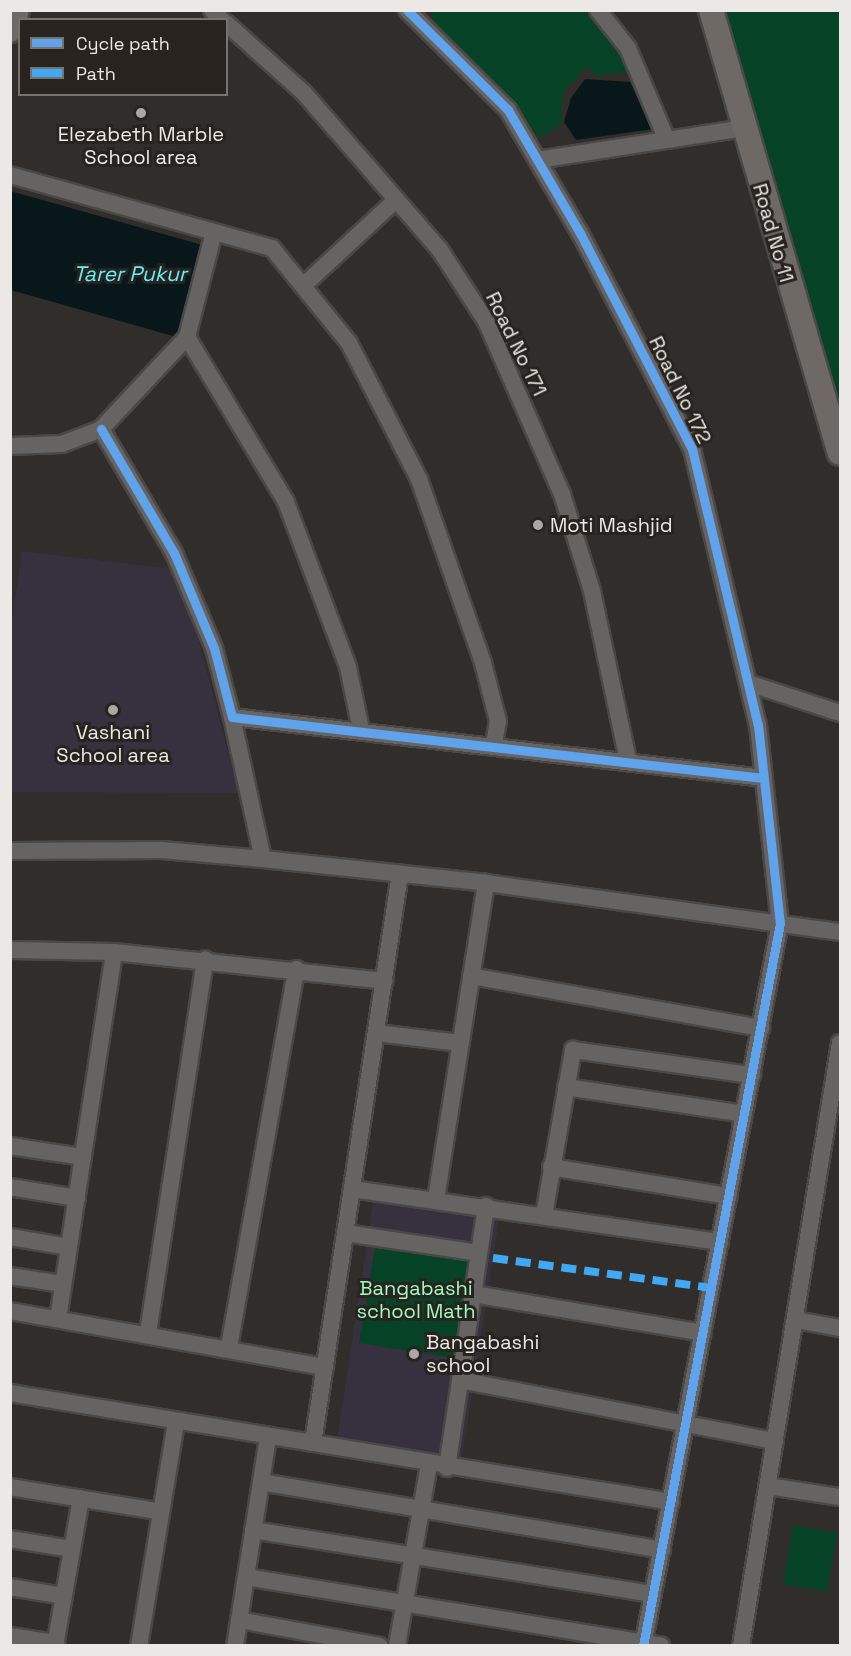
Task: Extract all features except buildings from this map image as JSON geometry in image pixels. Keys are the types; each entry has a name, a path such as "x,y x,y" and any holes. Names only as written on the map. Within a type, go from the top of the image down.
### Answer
{"street":[{"path":"10,30 17,10"},
{"name":"Road No 172","path":"406,10 507,110 537,159 692,449 748,683 764,778 780,923 643,1644"},
{"path":"423,26 430,10"},
{"path":"598,10 628,48 666,138"},
{"name":"Road No 11","path":"711,10 840,453"},
{"name":"Road No 171","path":"228,25 304,93 440,250 486,321 562,494 592,591 628,760"},
{"path":"537,159 744,128"},
{"path":"10,175 272,248 349,343 419,479 483,663 498,721 494,744"},
{"path":"303,286 396,200"},
{"path":"10,446 62,444 100,429 187,337 214,232"},
{"path":"187,337 286,502 348,667 361,730"},
{"path":"100,429 174,553 214,648 232,717 263,859"},
{"path":"748,683 840,713"},
{"path":"232,717 494,744 764,778"},
{"path":"10,851 162,850 263,859 486,883 840,932"},
{"path":"313,1443 400,874"},
{"path":"436,1199 486,883"},
{"path":"10,950 114,952 205,959 384,981"},
{"path":"58,1319 114,952"},
{"path":"148,1333 205,959"},
{"path":"229,1347 296,969"},
{"path":"471,976 761,1028"},
{"path":"376,1033 460,1044"},
{"path":"741,1646 796,1320 832,1155 840,1043"},
{"path":"543,1215 573,1050 752,1075"},
{"path":"566,1087 744,1114"},
{"path":"10,1146 83,1157"},
{"path":"551,1167 729,1196"},
{"path":"10,1187 77,1198"},
{"path":"352,1189 486,1206 720,1242"},
{"path":"447,1468 486,1206"},
{"path":"345,1233 479,1253"},
{"path":"10,1237 69,1247"},
{"path":"10,1276 63,1284"},
{"path":"473,1294 703,1333"},
{"path":"10,1311 229,1347 325,1367"},
{"path":"796,1320 840,1328"},
{"path":"460,1380 686,1420 775,1441"},
{"path":"10,1393 176,1423 313,1443 429,1466 671,1502"},
{"path":"139,1646 176,1423"},
{"path":"235,1646 268,1438"},
{"path":"397,1646 429,1466"},
{"path":"261,1482 421,1512 662,1550"},
{"path":"768,1486 840,1497"},
{"path":"10,1487 156,1511"},
{"path":"10,1636 56,1644 81,1498"},
{"path":"253,1530 653,1594"},
{"path":"10,1539 72,1548"},
{"path":"246,1577 661,1646"},
{"path":"10,1587 64,1596"},
{"path":"239,1620 380,1646"}],"shaded area":[{"name":"Vashani School area","path":"22,551 180,570 239,793 11,792 11,627"},
{"name":"Bangabashi school","path":"374,1196 500,1213 461,1463 336,1447"}],"green space":[{"path":"429,10 586,11 632,71 596,76 587,67 563,93 561,124 541,138 438,30"},
{"path":"723,11 840,11 840,414"},
{"name":"Bangabashi school Math","path":"376,1242 474,1259 457,1359 359,1343"},
{"path":"793,1525 837,1533 827,1592 783,1584"}],"water":[{"path":"585,79 630,82 653,129 576,140 564,122 571,98"},
{"name":"Tarer Pukur","path":"10,191 206,246 180,338 11,290"}],"marked path":[{"path":"493,1258 711,1288"}],"cycle path":[{"path":"407,10 508,110 580,233 692,449 758,725 780,923 643,1646"},
{"path":"101,429 174,553 214,648 232,717 764,778"}],"place":[{"name":"Elezabeth Marble School area","path":"141,113"},
{"name":"Moti Mashjid","path":"538,525"},
{"name":"Vashani School area","path":"113,710"},
{"name":"Bangabashi school","path":"414,1354"}]}
